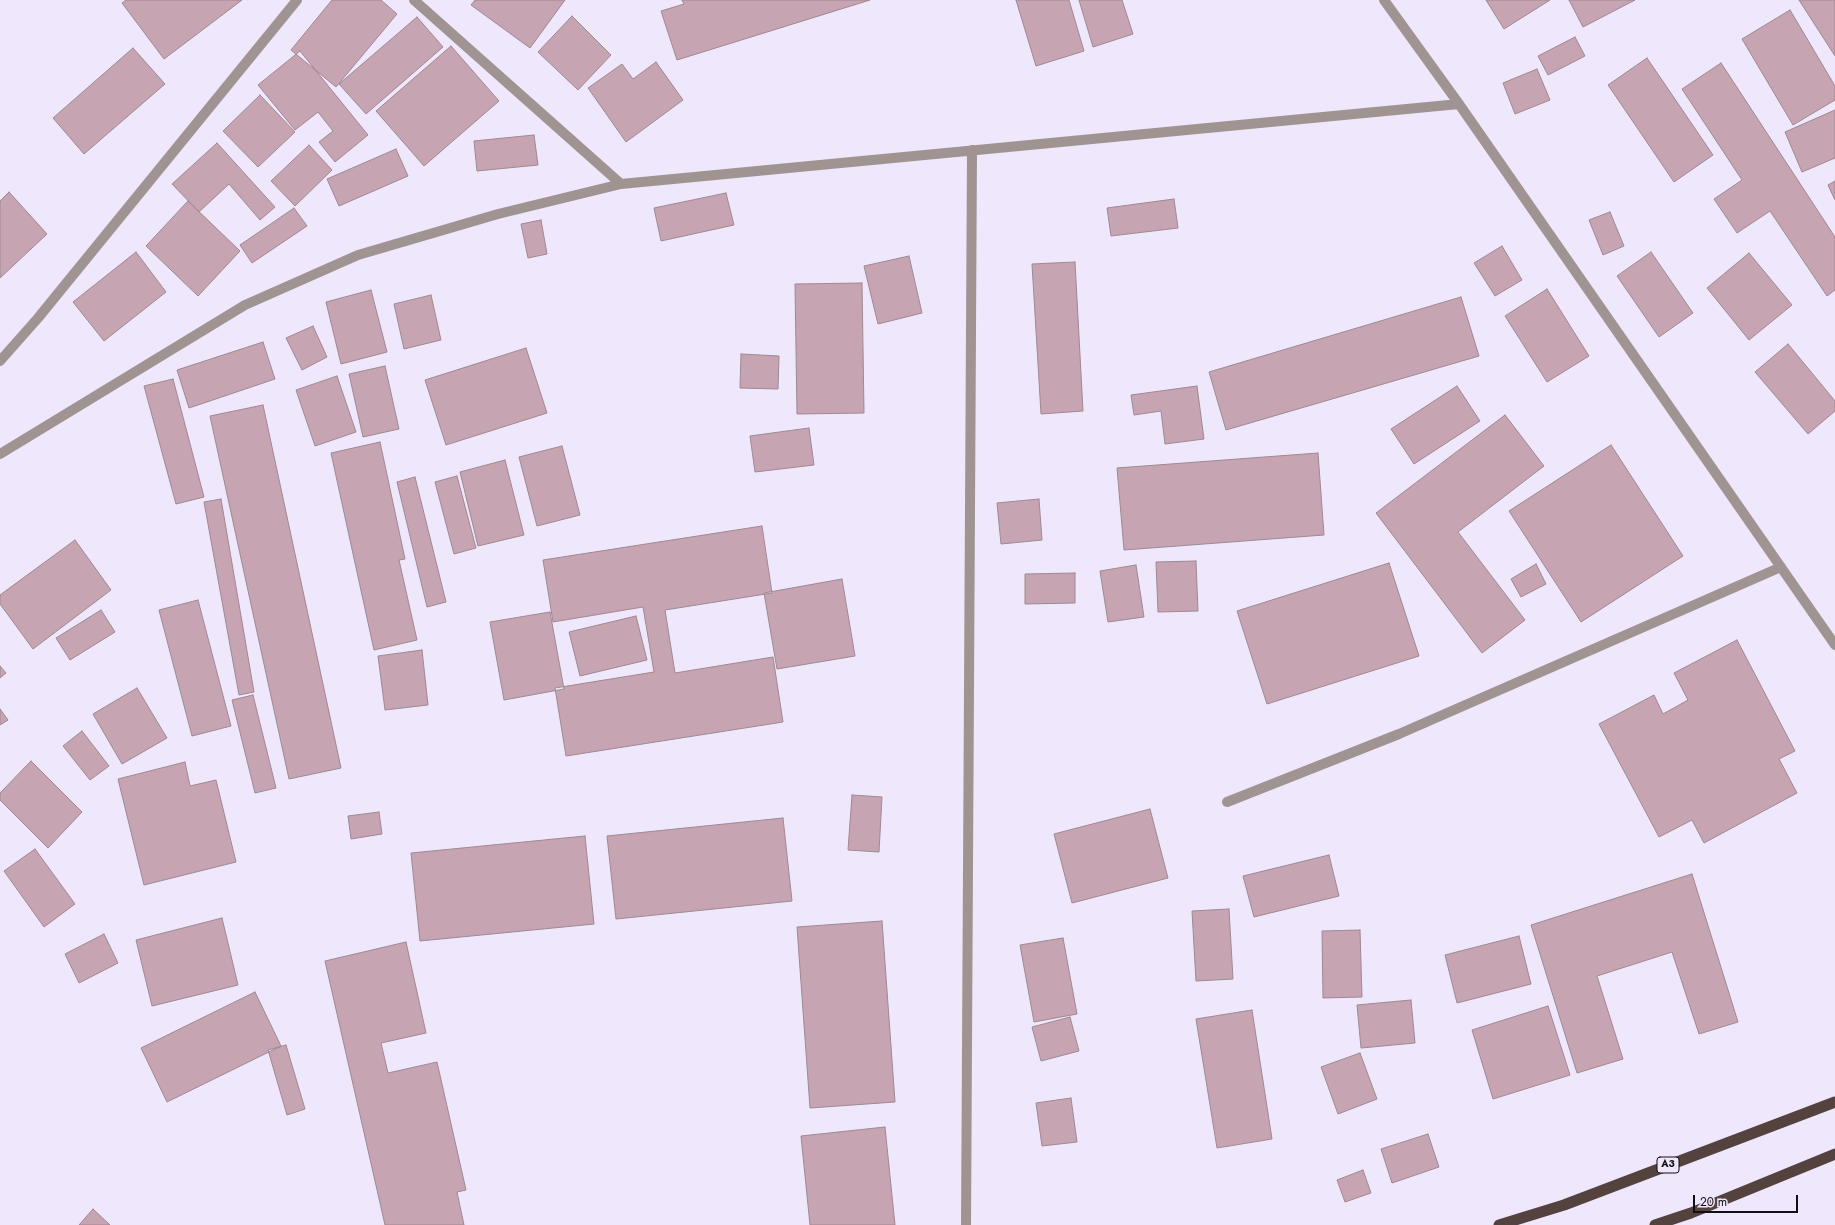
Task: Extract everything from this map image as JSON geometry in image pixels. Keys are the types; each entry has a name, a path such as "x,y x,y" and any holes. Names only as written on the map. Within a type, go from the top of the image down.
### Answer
{"highway":[{"name":"A3","path":"1499,1225 1571,1202 1835,1102"},
{"path":"1655,1225 1691,1213 1835,1154"}],"street":[{"path":"0,361 38,318 297,0"},
{"path":"414,0 622,184"},
{"path":"1384,0 1459,104 1835,645"},
{"path":"0,454 244,305 358,254 498,214 622,184 1459,104"},
{"path":"966,1225 972,150"},
{"path":"1227,802 1399,734 1781,567"}],"building":[{"path":"126,0 242,0 164,59 122,3"},
{"path":"332,0 381,0 397,14 336,87 291,50"},
{"path":"475,0 565,0 530,48 471,5"},
{"path":"682,0 870,0 677,60 661,11 684,4"},
{"path":"1016,0 1069,0 1084,51 1036,66"},
{"path":"1079,0 1122,0 1133,34 1093,47"},
{"path":"1486,0 1550,0 1504,29"},
{"path":"1569,0 1635,0 1583,27"},
{"path":"1799,0 1835,0 1835,56"},
{"path":"1790,10 1835,86 1835,100 1793,125 1742,39"},
{"path":"572,16 611,55 578,90 538,52"},
{"path":"417,17 443,47 366,114 339,84"},
{"path":"1575,37 1585,56 1548,75 1538,56"},
{"path":"451,46 499,101 424,166 376,111"},
{"path":"133,48 165,84 84,154 53,118"},
{"path":"300,51 368,135 335,162 319,142 333,131 318,112 295,130 258,85"},
{"path":"1647,58 1713,155 1674,182 1608,85"},
{"path":"656,62 683,100 626,142 588,88 622,64 633,79"},
{"path":"1721,63 1835,237 1835,290 1827,296 1770,211 1737,233 1714,199 1742,180 1682,89"},
{"path":"1537,69 1550,100 1515,114 1503,83"},
{"path":"260,95 295,132 258,167 223,131"},
{"path":"1835,110 1835,158 1802,172 1785,132"},
{"path":"534,135 538,165 477,171 474,141"},
{"path":"217,143 275,207 260,220 229,184 199,212 172,184"},
{"path":"309,145 332,170 295,206 271,181"},
{"path":"396,149 408,176 339,206 327,179"},
{"path":"1835,181 1835,200 1828,185"},
{"path":"9,192 47,234 0,278 0,201"},
{"path":"726,193 734,225 661,241 654,208"},
{"path":"1174,199 1178,228 1111,236 1107,208"},
{"path":"188,201 240,251 198,296 146,246"},
{"path":"294,208 307,226 252,263 240,245"},
{"path":"1610,212 1624,246 1603,255 1589,220"},
{"path":"541,220 547,254 528,258 521,224"},
{"path":"1502,246 1522,280 1495,296 1474,263"},
{"path":"136,252 166,292 104,341 73,302"},
{"path":"1651,252 1693,313 1659,337 1617,276"},
{"path":"1749,253 1792,305 1749,340 1707,288"},
{"path":"909,256 922,313 878,324 864,266"},
{"path":"1075,262 1083,411 1041,414 1032,264"},
{"path":"862,283 864,413 797,414 795,284"},
{"path":"1547,289 1589,356 1547,382 1505,316"},
{"path":"371,290 387,352 341,364 326,302"},
{"path":"431,295 441,340 404,349 394,304"},
{"path":"1461,297 1479,356 1226,430 1209,372"},
{"path":"313,326 327,357 302,370 286,338"},
{"path":"263,342 275,379 189,408 177,370"},
{"path":"1788,344 1835,401 1835,411 1808,434 1755,372"},
{"path":"526,348 547,413 446,445 425,380"},
{"path":"741,354 779,356 778,389 740,388"},
{"path":"385,366 399,429 363,437 349,374"},
{"path":"337,376 356,432 315,446 296,390"},
{"path":"173,379 204,497 176,504 144,386"},
{"path":"1197,386 1204,439 1165,444 1161,411 1134,415 1131,395"},
{"path":"1457,386 1480,421 1414,464 1391,429"},
{"path":"263,405 341,768 289,779 210,416"},
{"path":"1505,415 1544,466 1458,532 1525,620 1482,653 1376,513"},
{"path":"809,428 814,465 755,472 750,436"},
{"path":"380,442 405,559 399,560 417,640 374,650 331,453"},
{"path":"1611,445 1683,556 1581,622 1509,511"},
{"path":"562,446 580,515 537,526 519,457"},
{"path":"1318,453 1324,535 1124,550 1117,468"},
{"path":"505,460 524,535 478,546 460,472"},
{"path":"457,476 476,548 454,554 435,482"},
{"path":"415,477 446,602 427,607 397,482"},
{"path":"221,499 254,692 239,695 204,502"},
{"path":"1039,499 1042,540 1001,544 997,503"},
{"path":"762,526 772,593 665,610 675,673 773,657 783,722 566,756 555,688 654,672 643,607 553,622 543,560"},
{"path":"75,540 111,590 33,649 0,604 0,595"},
{"path":"1196,561 1198,611 1158,612 1156,562"},
{"path":"1389,563 1419,656 1267,704 1237,611"},
{"path":"1536,564 1546,584 1521,597 1511,579"},
{"path":"1136,565 1144,617 1108,622 1100,571"},
{"path":"1075,573 1075,603 1025,604 1025,574"},
{"path":"842,579 855,656 777,669 764,593"},
{"path":"198,600 231,726 192,736 159,610"},
{"path":"101,610 115,632 70,660 56,638"},
{"path":"550,612 564,689 504,700 490,622"},
{"path":"636,616 647,660 580,676 569,632"},
{"path":"1737,640 1795,751 1779,759 1797,793 1704,843 1692,820 1659,837 1599,724 1654,695 1663,714 1688,700 1674,673"},
{"path":"422,650 428,705 385,710 378,656"},
{"path":"0,666 6,673 0,678"},
{"path":"137,688 167,738 122,764 93,714"},
{"path":"253,695 276,788 255,793 232,700"},
{"path":"0,709 8,720 0,725"},
{"path":"82,731 109,766 90,780 63,746"},
{"path":"31,761 82,812 48,848 0,800 0,793"},
{"path":"185,762 190,786 216,780 236,862 144,885 118,779"},
{"path":"852,795 882,797 879,852 848,850"},
{"path":"1150,809 1168,878 1072,903 1054,834"},
{"path":"379,812 382,834 351,839 348,816"},
{"path":"783,818 792,901 616,919 607,836"},
{"path":"585,836 594,924 420,941 411,853"},
{"path":"35,849 75,904 44,927 4,871"},
{"path":"1329,855 1339,896 1254,917 1243,876"},
{"path":"1692,874 1738,1022 1699,1034 1672,952 1597,976 1623,1059 1577,1073 1531,925"},
{"path":"1229,909 1233,979 1196,981 1192,911"},
{"path":"222,918 238,985 152,1006 136,940"},
{"path":"882,921 895,1102 810,1108 797,927"},
{"path":"1360,930 1362,997 1323,998 1322,931"},
{"path":"104,934 118,963 79,983 65,954"},
{"path":"1519,936 1531,984 1457,1003 1445,955"},
{"path":"1063,938 1077,1014 1034,1022 1020,945"},
{"path":"406,942 426,1033 381,1043 388,1073 437,1062 466,1190 457,1192 464,1225 385,1225 325,961"},
{"path":"255,992 281,1046 167,1102 141,1048"},
{"path":"1411,1000 1415,1043 1361,1048 1357,1005"},
{"path":"1548,1006 1570,1075 1493,1099 1472,1030"},
{"path":"1252,1010 1272,1139 1217,1148 1196,1019"},
{"path":"1070,1017 1079,1051 1041,1061 1032,1027"},
{"path":"286,1045 305,1109 287,1115 268,1050"},
{"path":"1360,1053 1377,1099 1338,1114 1321,1067"},
{"path":"1071,1098 1077,1142 1042,1146 1036,1103"},
{"path":"885,1127 895,1225 810,1225 801,1136"},
{"path":"1428,1134 1439,1167 1392,1183 1381,1149"},
{"path":"1363,1170 1371,1193 1345,1202 1337,1180"},
{"path":"93,1209 110,1225 79,1225"}]}
